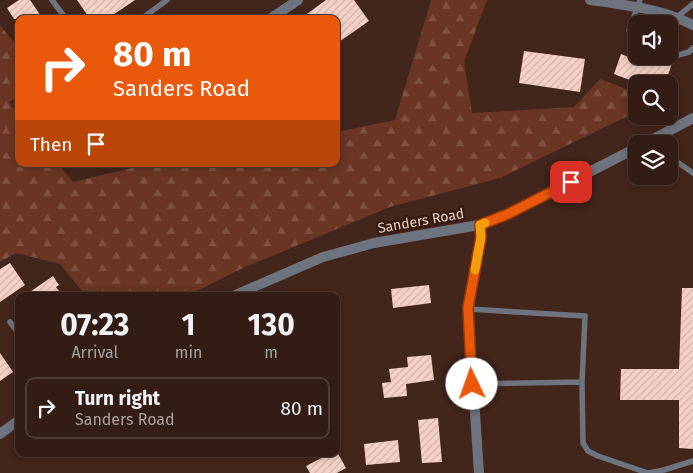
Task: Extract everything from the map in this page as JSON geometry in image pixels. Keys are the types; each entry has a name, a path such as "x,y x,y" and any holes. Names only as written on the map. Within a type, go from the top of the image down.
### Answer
{"street":[{"path":"276,15 298,0"},
{"path":"595,0 639,4 672,15"},
{"path":"678,17 693,26"},
{"path":"662,135 693,118"},
{"name":"Sanders Road","path":"242,292 323,257 350,249 374,243 480,225 508,214 628,152"},
{"path":"479,473 468,308 481,237 480,225"},
{"path":"0,434 15,423"}],"lane":[{"path":"52,0 63,15"},
{"path":"147,15 168,0"},
{"path":"678,17 693,4"},
{"path":"678,56 682,56 693,48"},
{"path":"678,162 693,173"},
{"path":"468,308 584,316 583,444 588,450 598,456 648,473 693,461"},
{"path":"10,322 15,329"},
{"path":"472,384 582,382"}],"green space":[{"path":"431,0 487,0 464,62 472,113 574,107 600,79 628,90 628,116 500,178 390,207 243,268 195,292 83,292 60,264 16,253 0,262 0,25 15,43 15,98 9,102 15,110 15,167 60,167 73,182 136,167 340,167 340,131 395,120"}],"building":[{"path":"19,0 30,0 40,15 15,15 14,19 7,8"},
{"path":"77,0 135,0 113,15 87,15"},
{"path":"326,0 354,0 369,21 340,41 340,15 305,15"},
{"path":"524,51 585,59 580,92 519,83"},
{"path":"621,54 628,57 628,65 671,65 668,75 628,75 628,79 614,74"},
{"path":"10,263 25,285 0,302 0,269"},
{"path":"53,276 59,285 56,287 60,292 30,292"},
{"path":"429,285 431,303 393,308 391,289"},
{"path":"682,288 693,288 693,449 679,448 679,400 620,400 621,369 679,369"},
{"path":"0,353 13,372 0,381"},
{"path":"431,355 434,380 406,384 407,396 384,398 382,383 391,382 389,369 408,367 407,357"},
{"path":"438,418 442,462 422,463 418,420"},
{"path":"398,440 400,462 366,465 364,444"},
{"path":"323,457 340,457 346,468 337,473 310,473 306,466"}],"slow traffic":[{"path":"475,270 481,237 480,225 485,223"}],"route":[{"path":"472,384 468,308 481,237 480,225 508,214 571,182"}]}
